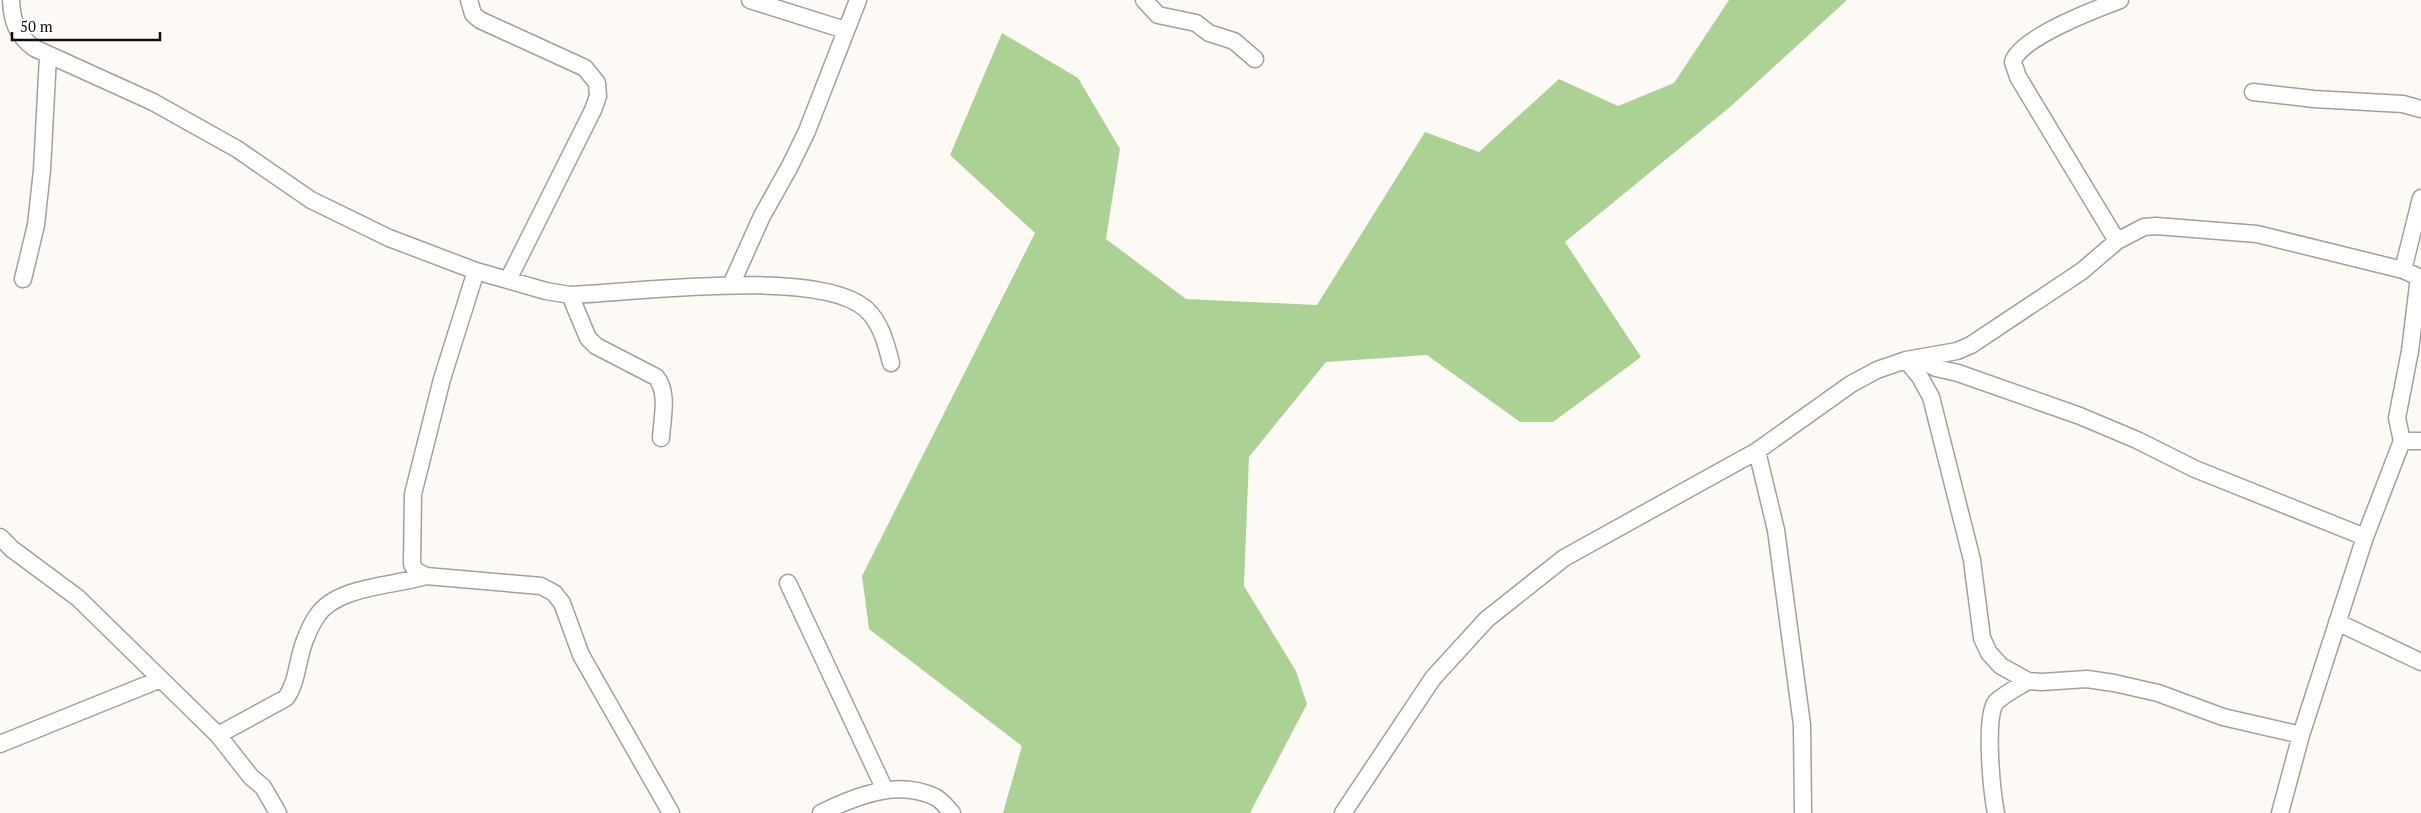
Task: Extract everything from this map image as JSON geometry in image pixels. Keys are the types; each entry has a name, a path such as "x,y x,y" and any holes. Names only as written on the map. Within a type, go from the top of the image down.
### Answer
{"street":[{"path":"11,0 6,18 24,40 48,56 117,85 185,119 236,149 311,200 389,238 476,271 570,295 731,285 828,291 848,297 866,309 882,330 891,363"},
{"path":"469,0 473,14 480,20 585,68 597,83 598,96 593,110 508,280"},
{"path":"750,0 845,30"},
{"path":"731,285 762,216 807,131 858,0"},
{"path":"1144,0 1158,15 1196,23 1209,34 1234,41 1255,59"},
{"path":"2117,241 2018,77 2013,62 2018,50 2028,43 2083,14 2120,0"},
{"path":"23,279 36,225 42,170 48,56"},
{"path":"2254,92 2314,99 2403,104 2421,109"},
{"path":"2403,270 2421,198"},
{"path":"1344,813 1433,678 1487,619 1564,558 1757,451 1851,384 1877,370 1911,359 1957,351 1971,345 2082,271 2117,241 2134,230 2156,226 2257,234 2403,270 2420,278 2410,351 2397,418 2402,441 2365,537 2337,622 2300,735 2280,813"},
{"path":"426,576 416,571 412,564 413,494 442,379 476,271"},
{"path":"570,295 588,338 596,346 656,377 660,382 663,393 662,438"},
{"path":"1911,359 1936,368 1958,372 2080,416 2137,440 2195,469 2365,537"},
{"path":"1911,359 1931,397 1972,560 1982,638 1989,654 2001,666 2028,681 2087,679 2158,693 2223,717 2300,735"},
{"path":"2402,441 2421,441"},
{"path":"1757,451 1776,530 1802,725 1803,813"},
{"path":"0,537 12,549 78,598 218,734 251,777 263,787 278,813"},
{"path":"218,734 286,698 292,689 304,642 317,615 333,601 356,592 426,576 542,586 554,593 566,612 581,655 671,813"},
{"path":"788,584 885,790"},
{"path":"2337,622 2421,662"},
{"path":"0,744 161,679"},
{"path":"1996,813 1989,727 1990,712 1997,701 2028,681"},
{"path":"821,813 850,798 885,790 915,791 937,798 952,813"}],"green space":[{"path":"1729,0 1847,0 1730,107 1565,242 1641,357 1553,422 1520,422 1427,355 1326,362 1249,457 1244,586 1296,671 1307,704 1250,813 1003,813 1022,746 869,629 862,576 1035,233 950,155 1002,33 1078,78 1120,149 1106,239 1186,299 1317,305 1425,132 1479,152 1559,79 1618,106 1674,83"}]}
